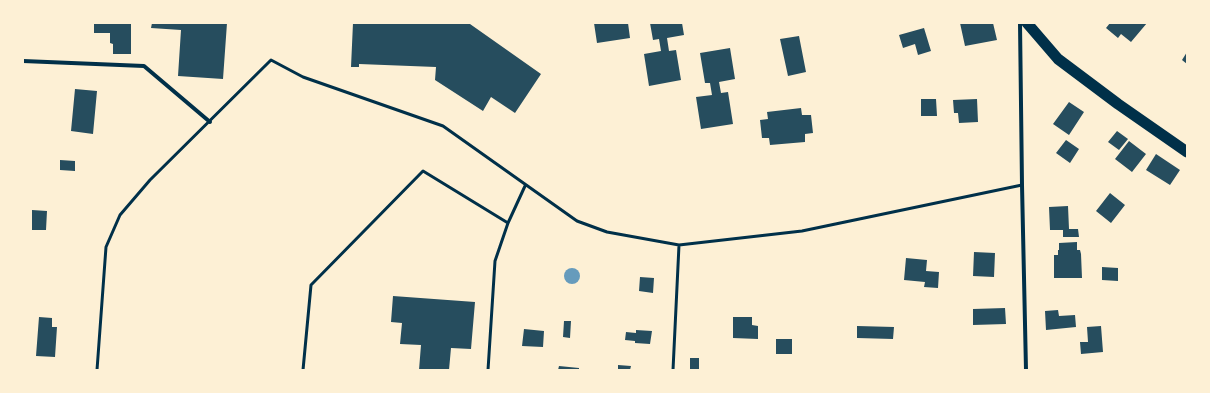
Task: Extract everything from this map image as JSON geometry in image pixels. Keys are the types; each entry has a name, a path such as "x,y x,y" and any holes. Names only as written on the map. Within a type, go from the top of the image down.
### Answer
{"highway":[{"path":"1027,23 1058,59 1118,104 1187,152"}],"street":[{"path":"1020,23 1026,370"},
{"path":"23,61 144,66 210,122"}],"lane":[{"path":"97,370 106,247 120,215 150,180 271,60 303,77 443,126 525,186 577,221 607,232 679,245 802,231 1022,185"},
{"path":"303,370 311,285 423,170 508,223"},
{"path":"488,370 495,261 508,223 525,186"},
{"path":"673,370 679,245"}],"water":[{"path":"572,268 578,270 580,276 578,282 572,284 566,282 564,276 566,270"}],"building":[{"path":"94,23 131,23 131,54 113,54 113,44 110,43 110,33 94,33"},
{"path":"152,23 227,23 223,79 178,76 181,30 151,28"},
{"path":"353,23 470,24 541,74 515,113 491,97 483,111 435,80 436,67 359,64 359,67 351,67"},
{"path":"594,23 628,23 630,38 597,43"},
{"path":"650,23 682,23 684,35 667,38 669,51 676,50 681,80 649,86 644,54 661,51 659,39 653,40"},
{"path":"960,23 993,23 997,40 965,46"},
{"path":"1110,23 1147,23 1131,42 1121,34 1118,38 1106,28"},
{"path":"924,28 931,51 918,55 915,44 903,48 899,35"},
{"path":"799,36 806,72 788,76 780,39"},
{"path":"730,48 735,79 719,82 721,93 728,92 733,124 701,129 696,97 712,95 710,83 705,83 700,53"},
{"path":"1187,52 1187,64 1182,60"},
{"path":"75,89 97,91 93,134 71,131"},
{"path":"921,99 936,99 937,116 921,116"},
{"path":"977,99 978,122 959,123 958,113 954,113 953,100"},
{"path":"1069,102 1084,112 1069,135 1053,124"},
{"path":"801,108 802,115 811,115 813,133 805,134 805,142 770,145 769,138 762,138 760,120 768,119 767,112"},
{"path":"1117,131 1128,139 1119,150 1108,142"},
{"path":"1066,140 1079,149 1070,163 1056,153"},
{"path":"1129,141 1146,154 1132,172 1115,159"},
{"path":"1156,154 1180,170 1170,185 1146,170"},
{"path":"60,160 75,161 75,171 60,170"},
{"path":"1110,193 1125,205 1111,223 1096,211"},
{"path":"1068,206 1069,229 1078,229 1079,237 1063,237 1063,230 1050,230 1049,207"},
{"path":"32,210 47,211 46,230 32,230"},
{"path":"1077,242 1077,250 1080,250 1081,254 1082,278 1054,278 1054,255 1058,255 1059,243"},
{"path":"974,252 995,253 994,277 973,276"},
{"path":"906,258 927,260 926,271 939,272 938,288 924,287 925,282 904,280"},
{"path":"1102,267 1118,268 1118,281 1102,280"},
{"path":"640,277 654,278 653,293 639,291"},
{"path":"393,296 475,302 471,349 451,348 449,370 419,370 421,345 400,344 402,323 391,322"},
{"path":"1005,308 1006,324 973,325 973,309"},
{"path":"1058,310 1059,316 1075,315 1076,327 1046,330 1045,311"},
{"path":"39,317 52,318 52,327 57,327 55,357 36,356"},
{"path":"733,317 752,317 752,325 758,326 758,339 733,338"},
{"path":"564,321 571,321 570,338 563,337"},
{"path":"857,326 894,327 893,339 857,338"},
{"path":"1101,326 1103,352 1081,354 1080,342 1088,342 1087,327"},
{"path":"524,329 544,331 543,347 522,346"},
{"path":"636,330 652,331 650,344 635,343 635,341 625,340 626,332 636,333"},
{"path":"776,339 792,339 792,354 776,354"},
{"path":"690,358 699,358 699,370 690,370"},
{"path":"618,365 631,366 630,370 618,370"},
{"path":"559,366 579,368 579,370 558,370"}]}
